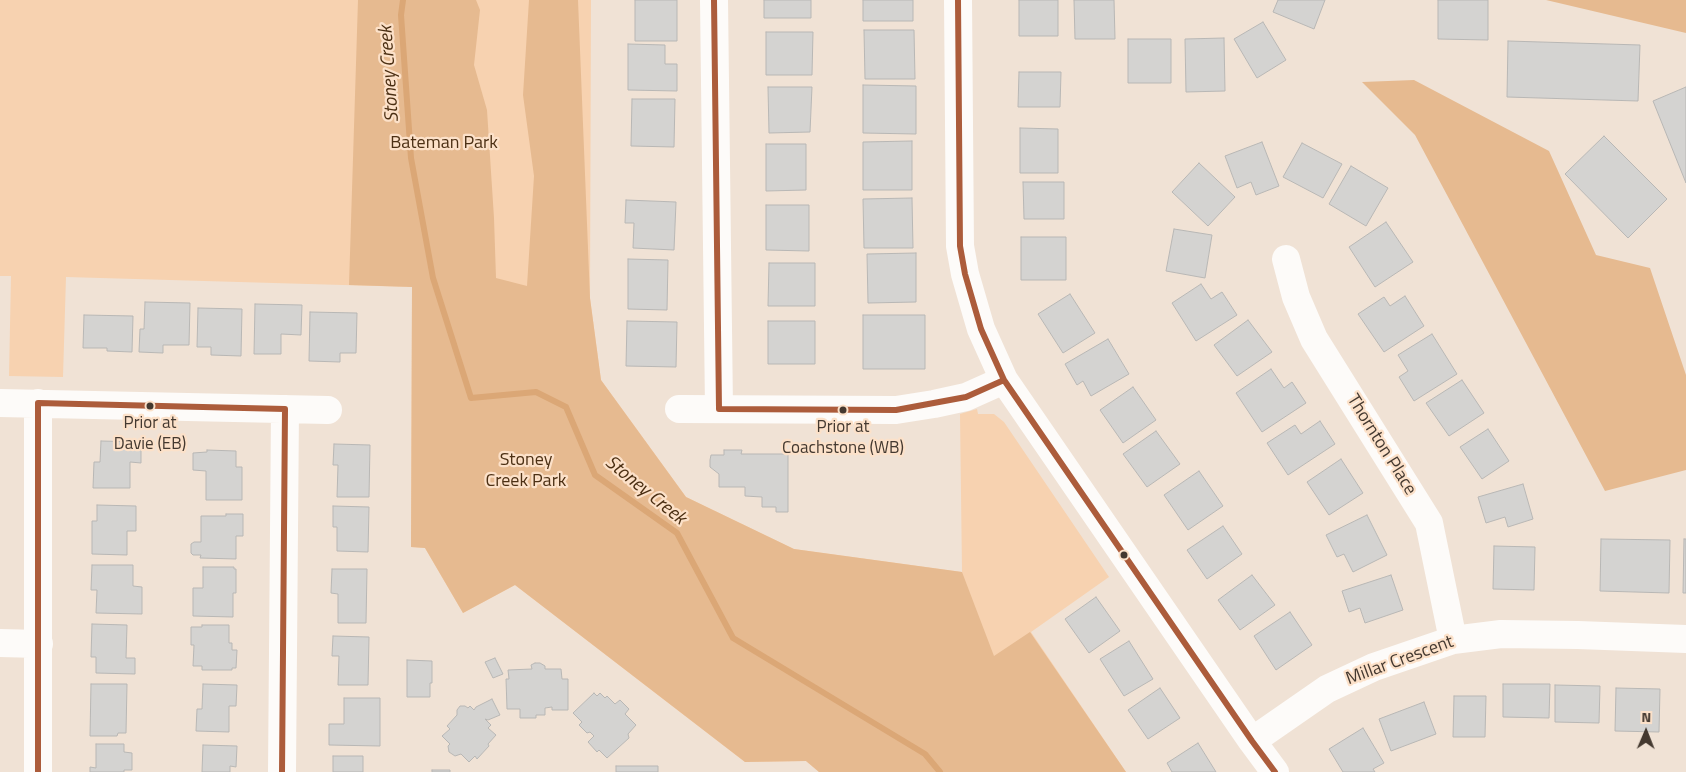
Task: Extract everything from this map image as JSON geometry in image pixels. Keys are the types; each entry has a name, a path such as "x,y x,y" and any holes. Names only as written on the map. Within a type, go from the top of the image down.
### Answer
{"street":[{"path":"714,0 719,409"},
{"path":"958,0 960,246 965,274 980,330 1004,380 1275,772"},
{"name":"Thornton Place","path":"1286,258 1296,297 1314,339 1429,524 1453,640"},
{"path":"679,409 896,410 966,397 1004,380"},
{"path":"0,402 328,410"},
{"path":"38,403 38,772"},
{"path":"282,772 285,408"},
{"name":"Millar Crescent","path":"1252,741 1327,689 1374,667 1453,640 1501,634 1578,634 1686,639"},
{"path":"0,643 38,644"}],"green space":[{"name":"Stoney Creek Park","path":"0,0 591,0 590,298 601,380 686,497 794,549 962,572 960,414 977,409 978,414 994,414 1004,422 1109,577 1031,632 1126,772 819,772 806,761 745,762 515,585 463,613 425,548 411,547 412,287 66,277 63,377 9,376 11,276 0,276"},
{"name":"Stoney Creek Park","path":"358,0 476,0 480,10 474,65 487,110 496,278 527,286 534,176 523,95 529,0 578,0 590,298 601,380 686,497 794,549 962,572 994,656 1030,632 1126,772 819,772 806,761 745,762 515,585 463,613 425,548 411,547 412,287 349,285"},
{"path":"1546,0 1686,0 1686,33"},
{"path":"1414,80 1549,151 1596,255 1650,268 1686,375 1686,470 1605,491 1415,135 1362,82"}],"building":[{"path":"635,0 677,0 677,41 635,41"},
{"path":"764,0 811,0 811,18 764,18"},
{"path":"863,0 913,0 913,21 863,21"},
{"path":"1019,0 1058,0 1058,36 1019,36"},
{"path":"1074,0 1114,0 1115,39 1075,39"},
{"path":"1278,0 1325,0 1314,29 1273,12"},
{"path":"1438,0 1488,0 1488,40 1438,39"},
{"path":"1263,22 1286,60 1257,78 1234,39"},
{"path":"864,30 914,30 915,79 865,79"},
{"path":"766,32 813,32 812,75 766,75"},
{"path":"1224,38 1225,91 1186,92 1185,39"},
{"path":"1128,39 1171,39 1171,83 1128,83"},
{"path":"1508,41 1640,45 1638,101 1507,97"},
{"path":"628,44 665,45 665,64 677,64 677,91 628,90"},
{"path":"1019,72 1061,72 1060,107 1018,107"},
{"path":"863,85 916,86 916,134 863,133"},
{"path":"768,87 812,87 810,132 769,133"},
{"path":"1686,87 1686,183 1653,101"},
{"path":"632,99 675,99 674,147 631,146"},
{"path":"1020,128 1058,129 1058,173 1020,173"},
{"path":"1604,136 1667,199 1628,238 1565,174"},
{"path":"912,141 912,190 863,190 863,142"},
{"path":"1262,142 1279,186 1256,195 1251,182 1237,188 1225,156"},
{"path":"1302,143 1342,164 1323,198 1283,177"},
{"path":"766,144 806,144 806,190 766,191"},
{"path":"1199,163 1235,197 1208,226 1172,192"},
{"path":"1351,166 1388,188 1366,226 1329,204"},
{"path":"1023,182 1064,182 1064,219 1024,219"},
{"path":"912,198 913,248 864,248 863,199"},
{"path":"626,200 676,202 674,250 633,248 634,223 625,223"},
{"path":"766,205 809,205 809,251 766,250"},
{"path":"1386,222 1413,262 1375,287 1349,247"},
{"path":"1174,229 1212,235 1205,278 1166,271"},
{"path":"1021,237 1066,237 1066,280 1021,280"},
{"path":"916,253 916,302 868,303 867,254"},
{"path":"628,259 668,260 667,310 628,309"},
{"path":"769,263 815,263 815,306 768,306"},
{"path":"1201,284 1211,299 1222,292 1237,315 1196,341 1172,303"},
{"path":"1070,294 1095,333 1063,353 1038,314"},
{"path":"1405,296 1424,326 1384,352 1358,314 1384,297 1390,306"},
{"path":"145,302 190,303 189,345 163,345 163,353 139,352 140,329 144,329"},
{"path":"255,304 302,305 301,335 281,334 281,354 254,354"},
{"path":"198,308 242,309 241,356 211,355 211,347 197,347"},
{"path":"310,312 357,313 356,353 340,353 340,362 309,361"},
{"path":"84,315 133,316 132,352 107,351 107,348 83,348"},
{"path":"863,315 925,315 925,369 863,369"},
{"path":"1248,320 1272,352 1237,376 1214,345"},
{"path":"627,321 677,322 676,367 626,366"},
{"path":"768,321 815,321 815,364 768,364"},
{"path":"1432,334 1457,374 1414,401 1399,377 1408,371 1398,355"},
{"path":"1108,339 1129,374 1091,396 1083,381 1077,385 1065,364"},
{"path":"1271,369 1284,388 1292,382 1306,403 1262,432 1236,393"},
{"path":"1462,380 1484,413 1449,436 1426,403"},
{"path":"1133,387 1156,420 1123,443 1100,410"},
{"path":"1320,421 1335,444 1288,475 1267,443 1295,425 1301,434"},
{"path":"1488,429 1509,461 1482,479 1460,447"},
{"path":"1156,431 1180,464 1147,487 1123,454"},
{"path":"101,441 141,442 141,463 130,462 130,488 93,488 94,462 100,462"},
{"path":"334,444 370,445 369,497 337,497 338,465 333,465"},
{"path":"207,450 236,451 236,467 242,467 242,500 206,500 206,471 193,470 193,453 207,452"},
{"path":"724,450 742,450 741,454 788,454 788,512 776,512 776,507 762,507 762,497 745,496 745,487 719,487 719,474 710,467 710,460 711,455 724,455"},
{"path":"1341,459 1363,493 1329,515 1307,482"},
{"path":"1199,471 1223,506 1188,530 1164,495"},
{"path":"1523,484 1533,519 1508,527 1505,517 1486,523 1478,497"},
{"path":"97,505 136,506 136,531 127,531 127,555 92,554 92,521 97,521"},
{"path":"333,506 369,507 368,552 337,551 337,527 333,527"},
{"path":"226,514 243,514 243,536 236,536 236,559 200,558 201,555 193,555 191,553 191,544 201,542 201,516 226,516"},
{"path":"1367,515 1387,555 1353,572 1344,554 1337,557 1326,535"},
{"path":"1223,526 1242,554 1207,579 1187,550"},
{"path":"1601,539 1670,540 1669,593 1600,591"},
{"path":"1684,539 1686,539 1686,593 1683,593"},
{"path":"1494,546 1535,547 1534,590 1493,589"},
{"path":"92,565 133,565 133,586 142,587 142,614 96,613 97,590 91,590"},
{"path":"203,567 234,567 236,569 233,617 193,616 193,588 203,588"},
{"path":"332,569 367,569 366,623 338,623 338,594 331,593"},
{"path":"1252,575 1275,605 1240,630 1218,600"},
{"path":"1391,575 1403,610 1365,623 1360,608 1349,612 1342,591"},
{"path":"1096,597 1120,631 1089,653 1065,619"},
{"path":"1290,612 1312,645 1276,670 1254,636"},
{"path":"92,624 127,625 126,658 135,658 135,674 96,673 96,657 91,657"},
{"path":"202,625 229,625 229,643 232,643 232,650 237,650 236,668 232,668 232,670 202,670 202,666 193,666 194,645 191,645 191,627 202,627"},
{"path":"333,636 369,637 368,685 338,685 339,656 332,656"},
{"path":"1129,641 1153,679 1124,696 1100,659"},
{"path":"495,658 503,674 493,678 485,662"},
{"path":"407,660 432,661 430,697 407,697"},
{"path":"535,663 545,666 545,669 561,669 562,679 568,679 568,710 552,710 552,707 545,708 545,715 536,715 536,718 520,718 520,709 507,709 506,679 509,679 508,670 532,669 531,665"},
{"path":"91,684 127,684 126,733 118,733 117,736 90,736"},
{"path":"203,684 237,685 236,706 229,706 229,732 196,731 197,709 202,709"},
{"path":"1503,684 1550,684 1549,718 1503,717"},
{"path":"1555,685 1600,686 1599,723 1555,722"},
{"path":"1160,688 1180,718 1148,739 1128,710"},
{"path":"1616,688 1660,689 1659,732 1615,731"},
{"path":"594,693 597,696 600,693 605,698 607,696 615,704 620,700 629,709 625,714 636,725 628,734 629,738 607,758 599,750 597,752 588,742 594,736 590,732 587,733 579,725 582,722 573,713"},
{"path":"1454,696 1486,696 1485,737 1453,737"},
{"path":"344,698 380,698 380,746 329,745 329,724 344,724"},
{"path":"492,699 500,715 488,720 485,719 491,725 488,728 496,735 488,744 489,746 477,759 475,756 469,762 461,754 455,756 449,752 448,746 450,744 442,736 450,729 447,726 457,715 457,710 460,706 468,708 470,706 474,710 476,707"},
{"path":"1424,702 1436,734 1391,751 1379,719"},
{"path":"1363,728 1384,763 1373,769 1375,772 1343,772 1329,749"},
{"path":"1198,743 1216,772 1172,772 1167,763"},
{"path":"96,744 124,744 124,752 132,753 132,770 124,770 124,772 90,772 90,767 96,768"},
{"path":"203,745 237,746 236,767 230,766 230,772 202,772"},
{"path":"333,756 363,756 363,772 333,772"},
{"path":"616,766 658,766 658,772 616,772"},
{"path":"432,770 450,770 450,772 432,772"}],"waterway":[{"name":"Stoney Creek","path":"403,0 401,15 411,158 433,278 471,398 536,392 566,407 595,475 677,533 733,638 925,754 940,772"}],"transit line":[{"path":"714,0 719,409 896,410 966,397 1004,380"},
{"path":"958,0 960,246 965,274 981,329 1004,380 1275,772"},
{"path":"38,772 38,403 285,409 282,772"}],"place":[{"name":"Prior at Davie (EB)","path":"150,406"},
{"name":"Prior at Coachstone (WB)","path":"843,410"}],"park label":[{"name":"Bateman Park","path":"444,144"}]}
